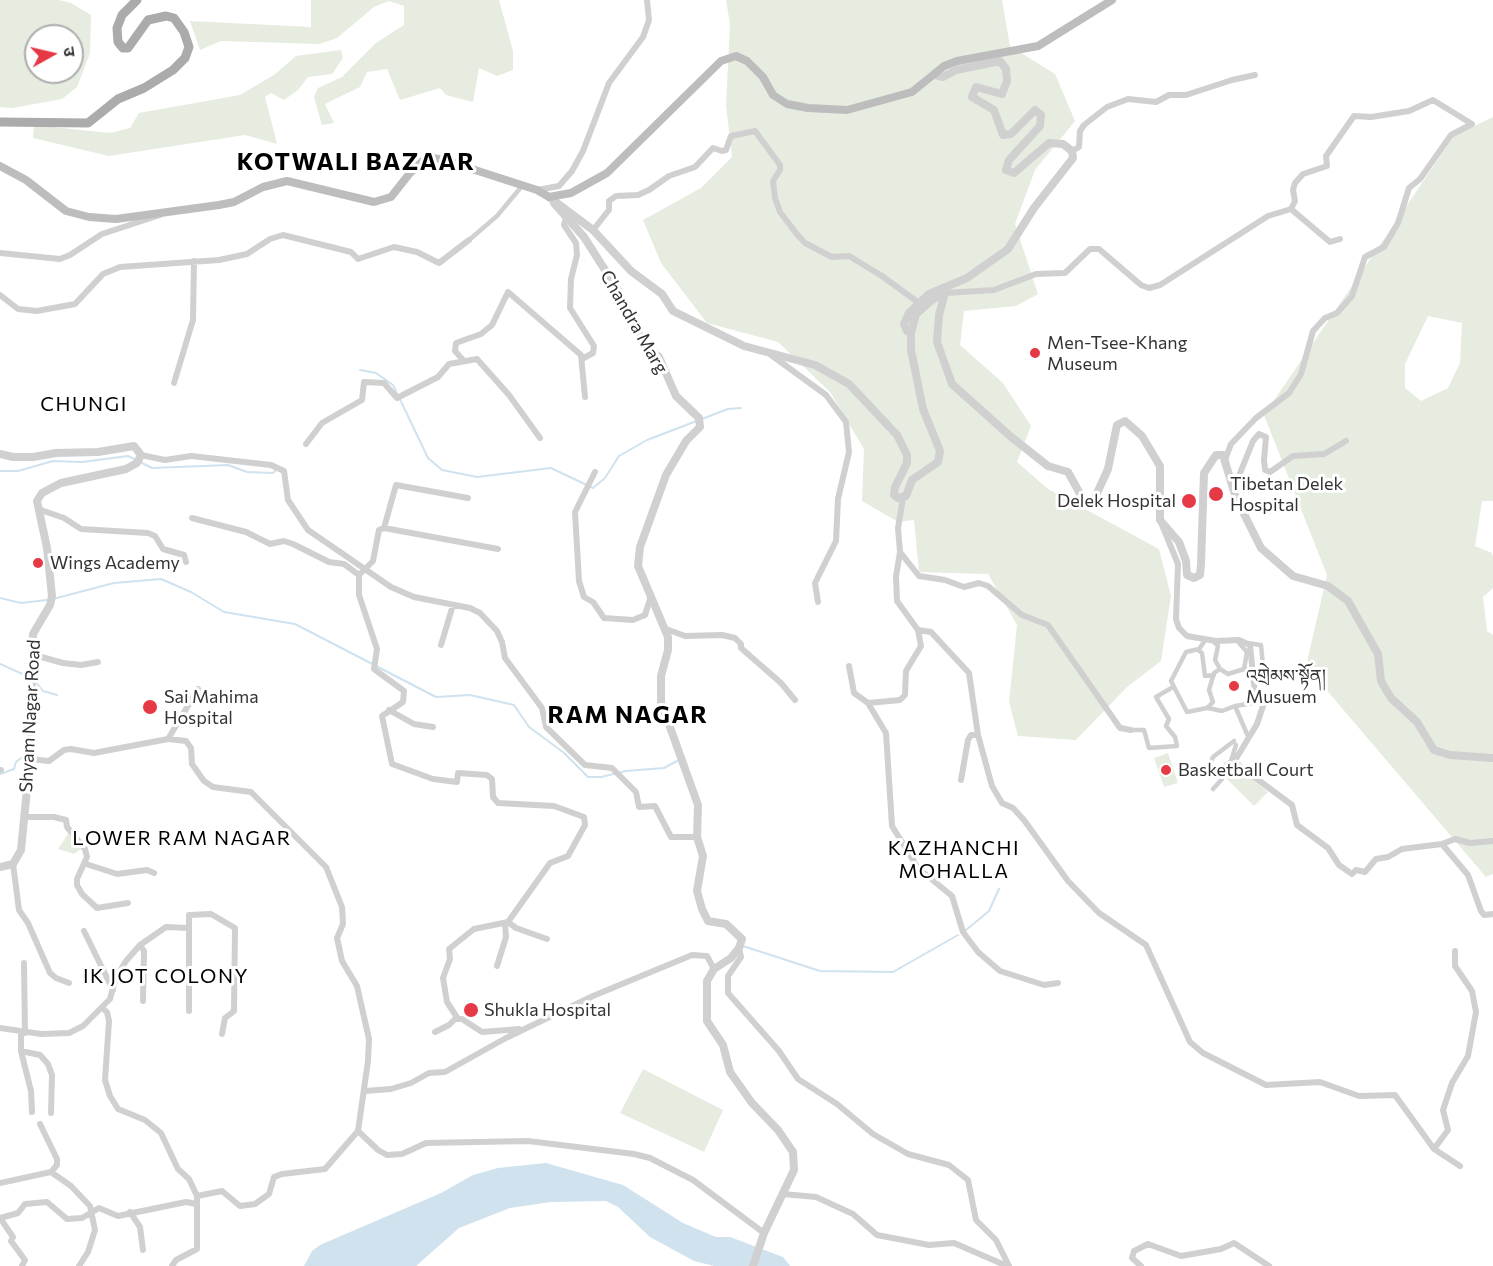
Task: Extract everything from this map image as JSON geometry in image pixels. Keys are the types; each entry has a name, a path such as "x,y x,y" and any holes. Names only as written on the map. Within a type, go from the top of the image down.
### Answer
{"main road":[{"path":"0,122 88,123 118,99 144,88 173,70 185,58 188,40 180,24 170,16 148,20 132,45 125,48 117,39 118,24 129,6 137,0"},
{"path":"0,166 27,180 66,211 89,217 116,219 234,202 263,187 287,182 374,202 391,198 410,173 427,157 444,160 537,190 549,197 571,193 607,172 721,61 736,56 747,61 763,77 773,95 787,104 808,108 847,110 912,92 944,66 957,61 1038,46 1112,0"}],"street":[{"path":"537,190 559,186 572,171 583,151 609,83 643,37 649,20 647,0"},
{"path":"911,333 907,331 904,324 909,313 929,294 967,278 1008,249 1034,208 1073,158 1072,151 1063,144 1049,143 1014,173 1006,170 1009,160 1040,126 1041,115 1035,110 1011,134 1003,135 994,110 972,97 976,87 1002,94 1007,81 1006,69 1000,60 956,70 944,77 935,75"},
{"path":"1072,151 1079,147 1080,131 1084,125 1107,107 1128,99 1156,102 1169,95 1186,95 1255,75"},
{"path":"868,703 900,700 905,695 906,671 921,646 918,630 897,602 896,576 900,552 898,528 903,498 912,480 938,462 940,451 923,409 911,350 911,333 916,314 932,300 945,293 994,290 1036,274 1065,273 1090,249 1099,249 1141,285 1149,288 1160,285 1268,216 1291,209 1295,201 1293,190 1295,183 1303,174 1328,166 1326,156 1354,116 1371,117 1409,111 1433,100 1472,124 1451,135 1420,179 1409,188 1398,223 1384,247 1365,256 1352,296 1337,312 1325,318 1313,331 1301,374 1289,393 1256,418 1231,444 1225,460"},
{"path":"593,230 609,210 609,201 616,196 638,195 649,190 669,176 695,168 713,148 726,150 731,136 755,132 780,165 780,170 773,181 780,212 805,243 832,257 849,256 919,303"},
{"path":"0,295 18,309 37,311 75,304 104,274 120,267 247,254 270,239 283,235 351,252 358,259 394,247 417,252 439,263 497,216 522,186"},
{"path":"549,197 593,230 631,271 662,294 673,311 736,342 771,355 815,365 849,384 897,435 907,455 907,463 895,487 894,495 903,498"},
{"name":"Chandra Marg","path":"549,197 584,237 619,292 645,346 659,357 676,396 699,418 700,427 686,441 666,475 640,547 638,566 650,600 666,629 668,650 661,676 661,702 698,805 697,837 703,856 697,891 708,921 726,924 742,939 739,948"},
{"path":"1291,209 1329,242 1340,239"},
{"path":"0,253 60,259 102,234 154,218 165,212"},
{"path":"566,218 564,225 576,243 577,255 571,279 570,308 594,346 593,352 582,359"},
{"path":"174,383 193,320 194,261"},
{"path":"464,361 455,351 456,343 481,334 492,326 508,292 542,319 582,359 585,398"},
{"path":"945,293 939,315 937,342 952,384 1010,436 1048,466 1068,472 1084,501 1089,504 1093,502 1108,469 1118,424 1125,421 1143,436 1160,466 1160,520 1178,564 1176,620 1179,628 1187,636 1217,643 1215,660 1220,669 1228,674 1244,669 1253,671"},
{"path":"771,355 826,395 846,422 849,452 838,499 836,541 815,583 818,602"},
{"path":"306,444 322,423 362,400 364,382 384,383 397,398 438,377 450,364 477,359 509,395 540,438"},
{"path":"1234,488 1252,441 1259,434 1266,437 1265,470 1270,472 1293,456 1324,454 1346,441"},
{"path":"0,454 13,457 33,457 56,453 98,453 134,446 139,458"},
{"path":"1160,520 1179,542 1186,561 1187,575 1194,578 1200,575 1204,473 1216,455 1223,455 1234,488 1261,549 1293,576 1328,586 1348,601 1378,654 1381,681 1391,698 1417,722 1434,750 1450,755 1493,758"},
{"path":"186,562 184,555 163,549 155,536 148,533 81,529 63,518 38,509 37,501 42,493 61,483 126,469 139,458 165,460 191,456 271,465 284,471 288,500 308,530 361,573"},
{"path":"595,472 575,512 579,581 584,597 593,602 604,618 633,620 645,615 650,600"},
{"path":"384,528 396,485 468,498"},
{"name":"Shyam Nagar Road","path":"13,864 21,850 25,817 30,759 33,634 50,605 51,596 47,548 38,509"},
{"path":"192,518 246,531 270,544 284,542 293,544 329,561 344,564 414,597 480,613 496,631 502,642 505,658 542,708 546,727 585,765 612,768 636,792 639,807 655,806 671,837 697,837"},
{"path":"497,966 506,937 506,922 550,863 568,856 585,825 584,817 554,806 498,803 493,797 492,779 487,775 458,773 458,782 433,778 392,764 382,716 402,702 404,691 374,669 377,649 359,596 361,573 372,561 379,530 384,528 498,549"},
{"path":"900,552 919,576 945,580 964,587 979,583 988,586 1022,615 1047,625 1120,728 1144,730 1149,748 1176,746 1175,737 1166,726 1169,719 1156,697 1173,687"},
{"path":"441,645 453,605"},
{"path":"666,629 685,636 722,635 735,638 741,644 741,648 781,683 795,700"},
{"path":"918,630 931,632 969,673 978,735 992,786 1002,803 1013,808 1024,819 1068,881 1099,913 1146,945 1186,1032 1196,1047 1266,1085 1320,1082 1359,1096 1395,1095 1434,1149 1460,1166"},
{"path":"1205,640 1238,640 1250,645 1255,694 1263,706 1257,724 1234,762 1292,805 1297,825 1328,848 1339,865 1352,874 1356,870 1365,872 1376,859 1388,857 1402,849 1442,844 1455,839 1470,843 1493,841"},
{"path":"1205,640 1198,650 1186,652 1171,681 1187,712 1207,708 1222,711 1235,706 1260,702"},
{"path":"1231,641 1245,648 1248,657 1244,669"},
{"path":"1245,643 1261,645 1263,666"},
{"path":"1198,650 1202,653 1205,676 1214,675"},
{"path":"31,654 63,663 81,665 98,662"},
{"path":"849,666 854,693 868,703 886,733 892,826 918,868 952,896 963,932 1000,971 1044,985 1058,983"},
{"path":"1207,708 1214,702 1209,690 1214,675 1220,669"},
{"path":"168,739 198,688"},
{"path":"1235,706 1247,734"},
{"path":"389,710 414,724 433,727"},
{"path":"961,780 968,740 971,735 978,735"},
{"path":"30,759 49,761 64,750 71,749 94,753 168,739 186,741 191,748 192,764 213,787 251,792 263,801 326,867 342,907 343,924 337,939 342,960 357,986 369,1039 365,1091 358,1131 325,1168 282,1173 274,1177 269,1194 255,1203 240,1206 222,1191 197,1196"},
{"path":"1208,768 1213,757 1235,743 1231,760 1221,769 1222,779 1213,789"},
{"path":"25,817 64,818 66,827 84,849 86,864 77,885 97,908 128,903"},
{"path":"1442,844 1467,874 1481,911 1484,915 1493,914"},
{"path":"0,867 13,864 19,910 28,923 50,973 69,983"},
{"path":"86,864 117,874 147,870 154,873"},
{"path":"189,1011 189,915 211,914 235,928 234,1011 225,1018 222,1034"},
{"path":"527,1028 482,1032 458,1019 447,1002 443,978 450,959 449,950 474,929 506,922 516,928 548,939"},
{"path":"0,1028 23,1032 69,1034 110,999 116,977 140,945 166,927 189,928"},
{"path":"84,931 113,991"},
{"path":"140,945 144,951 143,1001"},
{"path":"739,948 731,958 714,969 707,981 707,1021 723,1045 730,1072 753,1103 778,1130 793,1152 794,1170 764,1233 754,1262"},
{"path":"739,948 741,957 728,976 728,993 779,1051 798,1079 837,1104 873,1134 908,1154 949,1165 968,1180 976,1220 996,1240 1008,1266"},
{"path":"1434,1149 1448,1130 1443,1110 1452,1083 1468,1056 1476,1012 1472,991 1455,966 1455,951"},
{"path":"365,1091 391,1089 411,1083 429,1073 445,1072 527,1028 627,980 692,955 707,956 714,969"},
{"path":"24,963 21,1051 31,1091 32,1112"},
{"path":"102,1008 107,1012 109,1021 105,1080 110,1096 118,1109 145,1120 161,1133 178,1169 189,1179 197,1196 197,1249 182,1256 172,1266"},
{"path":"435,1032 458,1019"},
{"path":"21,1051 40,1054 48,1064 52,1075 51,1113"},
{"path":"0,1183 51,1172 57,1165 57,1160 40,1124"},
{"path":"358,1131 378,1150 387,1155 402,1154 426,1143 528,1141 650,1158 693,1180 764,1233"},
{"path":"51,1172 70,1186 93,1212 95,1230 88,1252 79,1266"},
{"path":"783,1194 816,1197 853,1214 877,1235 929,1245 954,1243 1008,1266"},
{"path":"22,1266 26,1260 11,1241 13,1237 0,1218 18,1214 25,1204 46,1203 67,1219 82,1218 99,1209 118,1216 186,1202 197,1204"},
{"path":"130,1212 140,1227 144,1250"},
{"path":"1141,1266 1132,1258 1134,1251 1148,1244 1181,1256 1221,1249 1234,1243 1269,1266"}],"shaded area":[{"path":"0,0 59,0 71,3 91,15 90,53 84,69 84,24 24,24 24,84 78,84 62,99 13,108 0,107"},
{"path":"311,0 499,0 513,51 513,70 497,76 479,68 473,102 446,95 440,88 400,100 387,69 367,72 360,87 325,104 334,123 322,125 314,97 318,88 342,77 376,43 404,25 404,6 389,1 374,7 337,38 319,44 221,41 200,50 190,21 311,27"},
{"path":"726,0 1002,0 1010,46 1055,74 1075,121 1035,170 1015,224 1038,294 1016,306 964,311 960,345 1003,383 1031,426 1017,462 1048,489 1159,549 1171,596 1161,661 1127,687 1076,740 1018,736 1009,702 1017,625 988,574 919,572 914,520 898,522 862,501 864,449 830,392 778,342 707,323 661,263 643,220 701,188 732,157 726,105 730,24"},
{"path":"341,50 343,58 332,74 308,77 298,90 284,100 271,93 265,97 277,144 245,135 109,156 33,138 34,125 110,133 130,128 139,113 240,95 274,75 296,56"},
{"path":"1493,117 1493,501 1482,501 1475,546 1492,553 1493,557 1493,588 1483,597 1487,631 1493,635 1493,874 1486,877 1306,666 1327,575 1264,415 1454,136","holes":["1428,316 1462,323 1460,363 1448,388 1421,401 1405,388 1405,364"]},
{"name":"Basketball Court","path":"1168,753 1178,783 1164,787 1154,758"},
{"path":"1237,767 1268,792 1254,806 1226,778"},
{"path":"68,834 81,849 74,854 58,849"},
{"path":"643,1069 723,1110 704,1152 620,1113"}],"water":[{"path":"546,1163 623,1185 683,1223 716,1237 730,1237 783,1257 790,1266 714,1266 694,1261 650,1237 618,1207 606,1201 551,1202 510,1208 459,1228 416,1266 304,1266 312,1251 320,1245 441,1193 473,1175 498,1168"}],"waterway":[{"path":"360,370 376,373 393,385 428,458 442,470 477,477 551,468 593,488 605,478 619,456 647,440 728,409 741,408"},
{"path":"0,471 18,471 53,461 82,462 128,456 152,468 228,465 247,472 273,473 276,470"},
{"path":"53,599 114,583 161,579 191,592 224,612 295,624 436,697 470,695 514,705 529,727 563,752 588,777 664,768 679,760"},
{"path":"0,598 21,603 47,600"},
{"path":"0,664 27,676"},
{"path":"35,681 43,691 57,695"},
{"path":"0,774 14,769 16,762 25,755"},
{"path":"966,930 989,911 999,889"},
{"path":"743,946 820,971 893,972 958,935"}],"place":[{"name":"Men-Tsee-Khang Museum","path":"1035,353"},
{"name":"Tibetan Delek Hospital","path":"1216,494"},
{"name":"Delek Hospital","path":"1189,501"},
{"name":"Wings Academy","path":"38,563"},
{"name":"འགྲེམས་སྟོན། Musuem","path":"1234,686"},
{"name":"Sai Mahima Hospital","path":"150,707"},
{"name":"Basketball Court","path":"1166,770"},
{"name":"Shukla Hospital","path":"471,1010"}],"district":[{"name":"KOTWALI BAZAAR","path":"356,162"},
{"name":"CHUNGI","path":"84,404"},
{"name":"RAM NAGAR","path":"628,715"},
{"name":"LOWER RAM NAGAR","path":"182,838"},
{"name":"KAZHANCHI MOHALLA","path":"954,860"},
{"name":"IK JOT COLONY","path":"166,976"}]}
